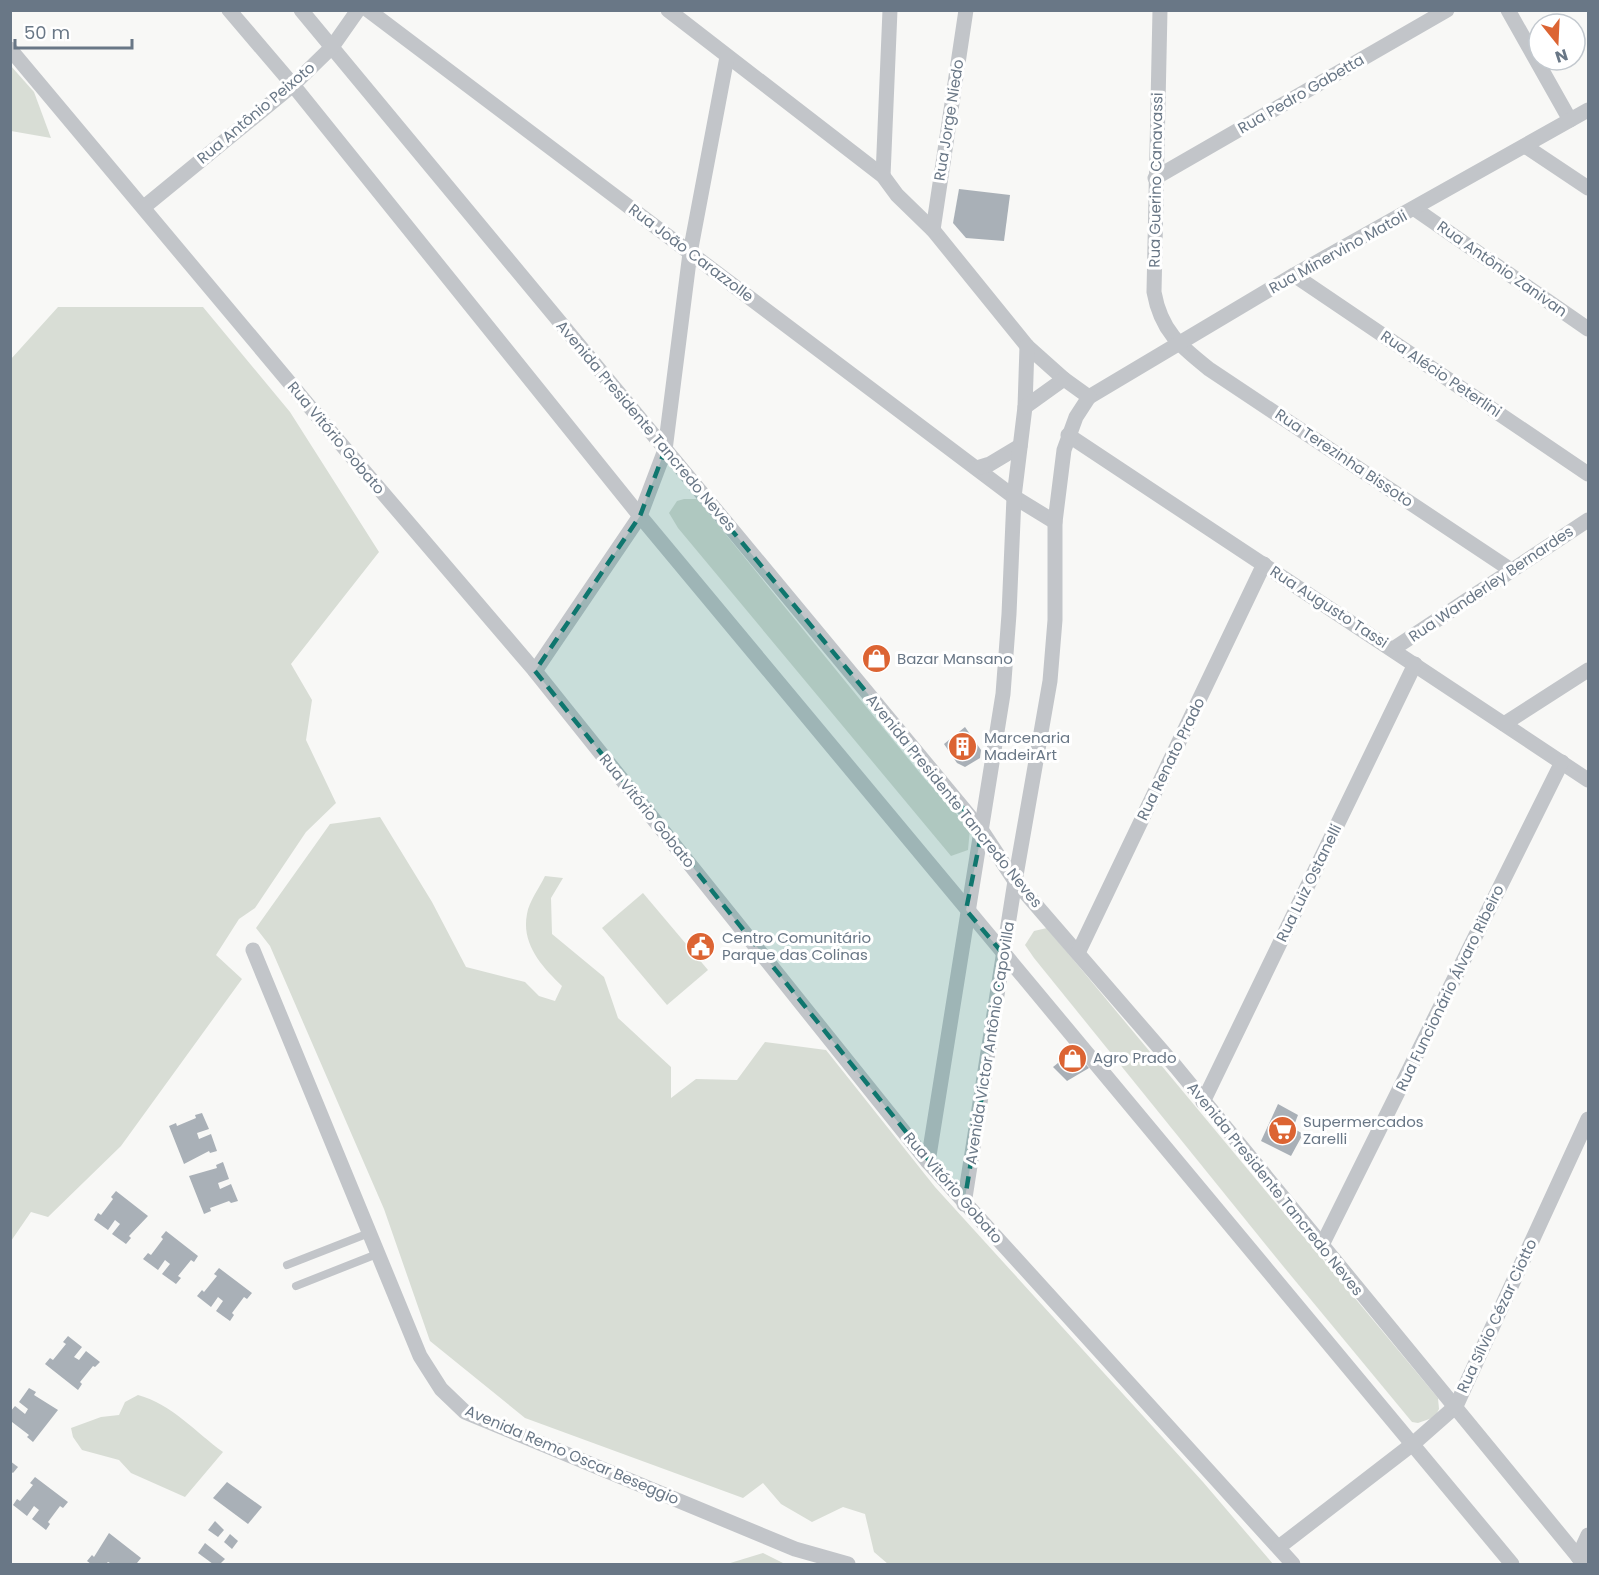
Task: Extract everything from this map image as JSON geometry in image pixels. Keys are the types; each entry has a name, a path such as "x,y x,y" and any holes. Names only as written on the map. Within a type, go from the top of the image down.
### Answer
{"street":[{"path":"229,10 293,85 639,516 966,910 1414,1443 1512,1564"},
{"name":"Avenida Presidente Tancredo Neves","path":"300,10 982,831 1015,881 1203,1102 1456,1406 1581,1561"},
{"name":"Rua Antônio Peixoto","path":"144,207 293,85 332,47 358,10"},
{"name":"Rua João Carazzolle","path":"368,10 1014,497 1055,522"},
{"path":"668,10 883,176 897,195 933,230 1027,346 1064,379 1089,397"},
{"path":"883,176 890,10"},
{"name":"Rua Jorge Niedo","path":"933,230 966,10"},
{"name":"Rua Guerino Canavassi","path":"1160,10 1154,292 1158,313 1178,344"},
{"name":"Rua Pedro Gabetta","path":"1155,178 1447,10"},
{"path":"1508,10 1570,120"},
{"name":"Rua Vitório Gobato","path":"10,49 335,437 536,671 928,1162 1293,1564"},
{"path":"536,671 639,516 665,450 690,253 727,57"},
{"name":"Rua Minervino Matoli","path":"1089,397 1294,275 1588,110"},
{"path":"1525,146 1588,188"},
{"name":"Rua Antônio Zanivan","path":"1415,209 1588,328"},
{"name":"Rua Alécio Peterlini","path":"1294,275 1588,474"},
{"name":"Rua Terezinha Bissoto","path":"1178,344 1209,369 1511,570"},
{"path":"928,1162 966,910 982,831 1003,694 1014,497 1025,407 1027,346"},
{"path":"1025,407 1064,379"},
{"name":"Avenida Victor Antônio Capovilla","path":"964,1204 1005,956 1015,881 1050,681 1055,620 1055,522 1064,450 1068,435 1089,397"},
{"name":"Rua Augusto Tassi","path":"1068,435 1588,780"},
{"path":"977,468 990,464 1020,446"},
{"name":"Rua Wanderley Bernardes","path":"1393,649 1588,520"},
{"name":"Rua Renato Prado","path":"1078,953 1264,564"},
{"name":"Rua Luiz Ostanelli","path":"1203,1102 1416,664"},
{"path":"1504,724 1588,670"},
{"name":"Rua Funcionário Álvaro Ribeiro","path":"1322,1245 1562,762"},
{"name":"Avenida Remo Oscar Beseggio","path":"253,950 420,1356 441,1389 465,1412 795,1549 848,1564"},
{"name":"Rua Sílvio Cézar Ciotto","path":"1279,1547 1414,1443 1456,1406 1588,1119"},
{"path":"1581,1561 1588,1535"}],"lane":[{"path":"287,1265 369,1233"},
{"path":"296,1286 377,1254"}],"highlighted area":[{"path":"665,450 982,831 966,910 1005,956 964,1204 535,671 640,516"}],"shaded area":[{"path":"10,65 34,92 51,138 11,131"},
{"path":"58,307 203,307 290,412 379,552 291,664 312,700 306,740 336,803 306,832 255,908 239,919 216,955 242,979 121,1146 48,1217 31,1212 11,1241 11,359"},
{"path":"697,499 924,778 970,829 968,850 951,856 678,528 669,513 677,501"},
{"path":"380,817 432,902 466,967 525,982 539,996 555,1001 562,986 535,954 530,945 526,925 530,904 545,876 563,878 551,898 552,934 604,977 618,1018 671,1067 671,1098 696,1079 737,1080 765,1042 826,1050 935,1187 1203,1482 1273,1564 888,1564 874,1552 865,1514 843,1507 812,1522 781,1504 763,1483 743,1498 525,1418 430,1341 384,1209 270,946 256,928 330,824"},
{"path":"643,893 708,970 667,1005 602,928"},
{"path":"1047,928 1438,1398 1439,1409 1435,1417 1418,1423 1412,1422 1034,958 1025,945 1034,931"},
{"path":"138,1395 162,1405 223,1452 185,1497 131,1473 119,1460 82,1450 73,1437 71,1428 101,1417 119,1415 125,1402"},
{"path":"763,1553 785,1564 727,1564"}],"building":[{"path":"959,189 1010,195 1004,241 966,238 953,223"},
{"name":"Marcenaria MadeirArt","path":"965,727 981,750 980,758 965,767 957,763 944,744"},
{"name":"Agro Prado","path":"1074,1050 1089,1068 1067,1081 1053,1067"},
{"name":"Supermercados Zarelli","path":"1278,1104 1298,1115 1293,1128 1303,1134 1291,1156 1261,1141"},
{"path":"202,1113 209,1129 197,1133 199,1139 211,1134 217,1151 210,1153 209,1151 184,1164 169,1126 176,1123 177,1126"},
{"path":"223,1162 229,1179 218,1183 220,1189 231,1184 238,1201 231,1203 229,1201 210,1208 211,1211 204,1214 189,1176 217,1168 216,1165"},
{"path":"116,1191 148,1216 129,1236 131,1238 126,1244 112,1234 120,1224 115,1220 108,1230 94,1220 98,1213 101,1215"},
{"path":"166,1231 198,1256 194,1262 191,1260 178,1276 181,1278 176,1284 162,1274 170,1264 165,1260 158,1270 143,1259 148,1253 151,1255"},
{"path":"219,1268 252,1293 247,1299 244,1297 232,1313 234,1315 230,1321 216,1311 223,1301 218,1297 211,1307 197,1296 202,1290 204,1292 217,1276 214,1274"},
{"path":"68,1336 82,1347 74,1357 79,1360 86,1351 100,1362 95,1367 93,1366 80,1382 82,1384 78,1390 45,1364 50,1358 53,1360 66,1344 63,1342"},
{"path":"29,1388 36,1392 34,1395 58,1410 33,1442 27,1437 29,1435 12,1422 10,1425 10,1412 15,1406 25,1414 28,1409 19,1402"},
{"path":"10,1461 18,1467 13,1473 10,1471"},
{"path":"35,1477 68,1502 63,1508 60,1506 48,1522 50,1524 46,1530 32,1519 39,1510 34,1506 27,1516 13,1505 17,1499 20,1501 33,1485 30,1483"},
{"path":"227,1482 262,1507 248,1524 213,1498"},
{"path":"215,1521 224,1530 218,1537 208,1530"},
{"path":"109,1533 141,1558 137,1563 91,1564 87,1561 92,1555 94,1557"},
{"path":"230,1534 238,1541 232,1549 224,1542"},
{"path":"205,1543 225,1559 220,1564 213,1564 198,1553"}],"place":[{"name":"Bazar Mansano","path":"876,659"},
{"name":"Marcenaria MadeirArt","path":"963,747"},
{"name":"Centro Comunitário Parque das Colinas","path":"701,947"},
{"name":"Agro Prado","path":"1072,1058"},
{"name":"Supermercados Zarelli","path":"1282,1131"}]}
